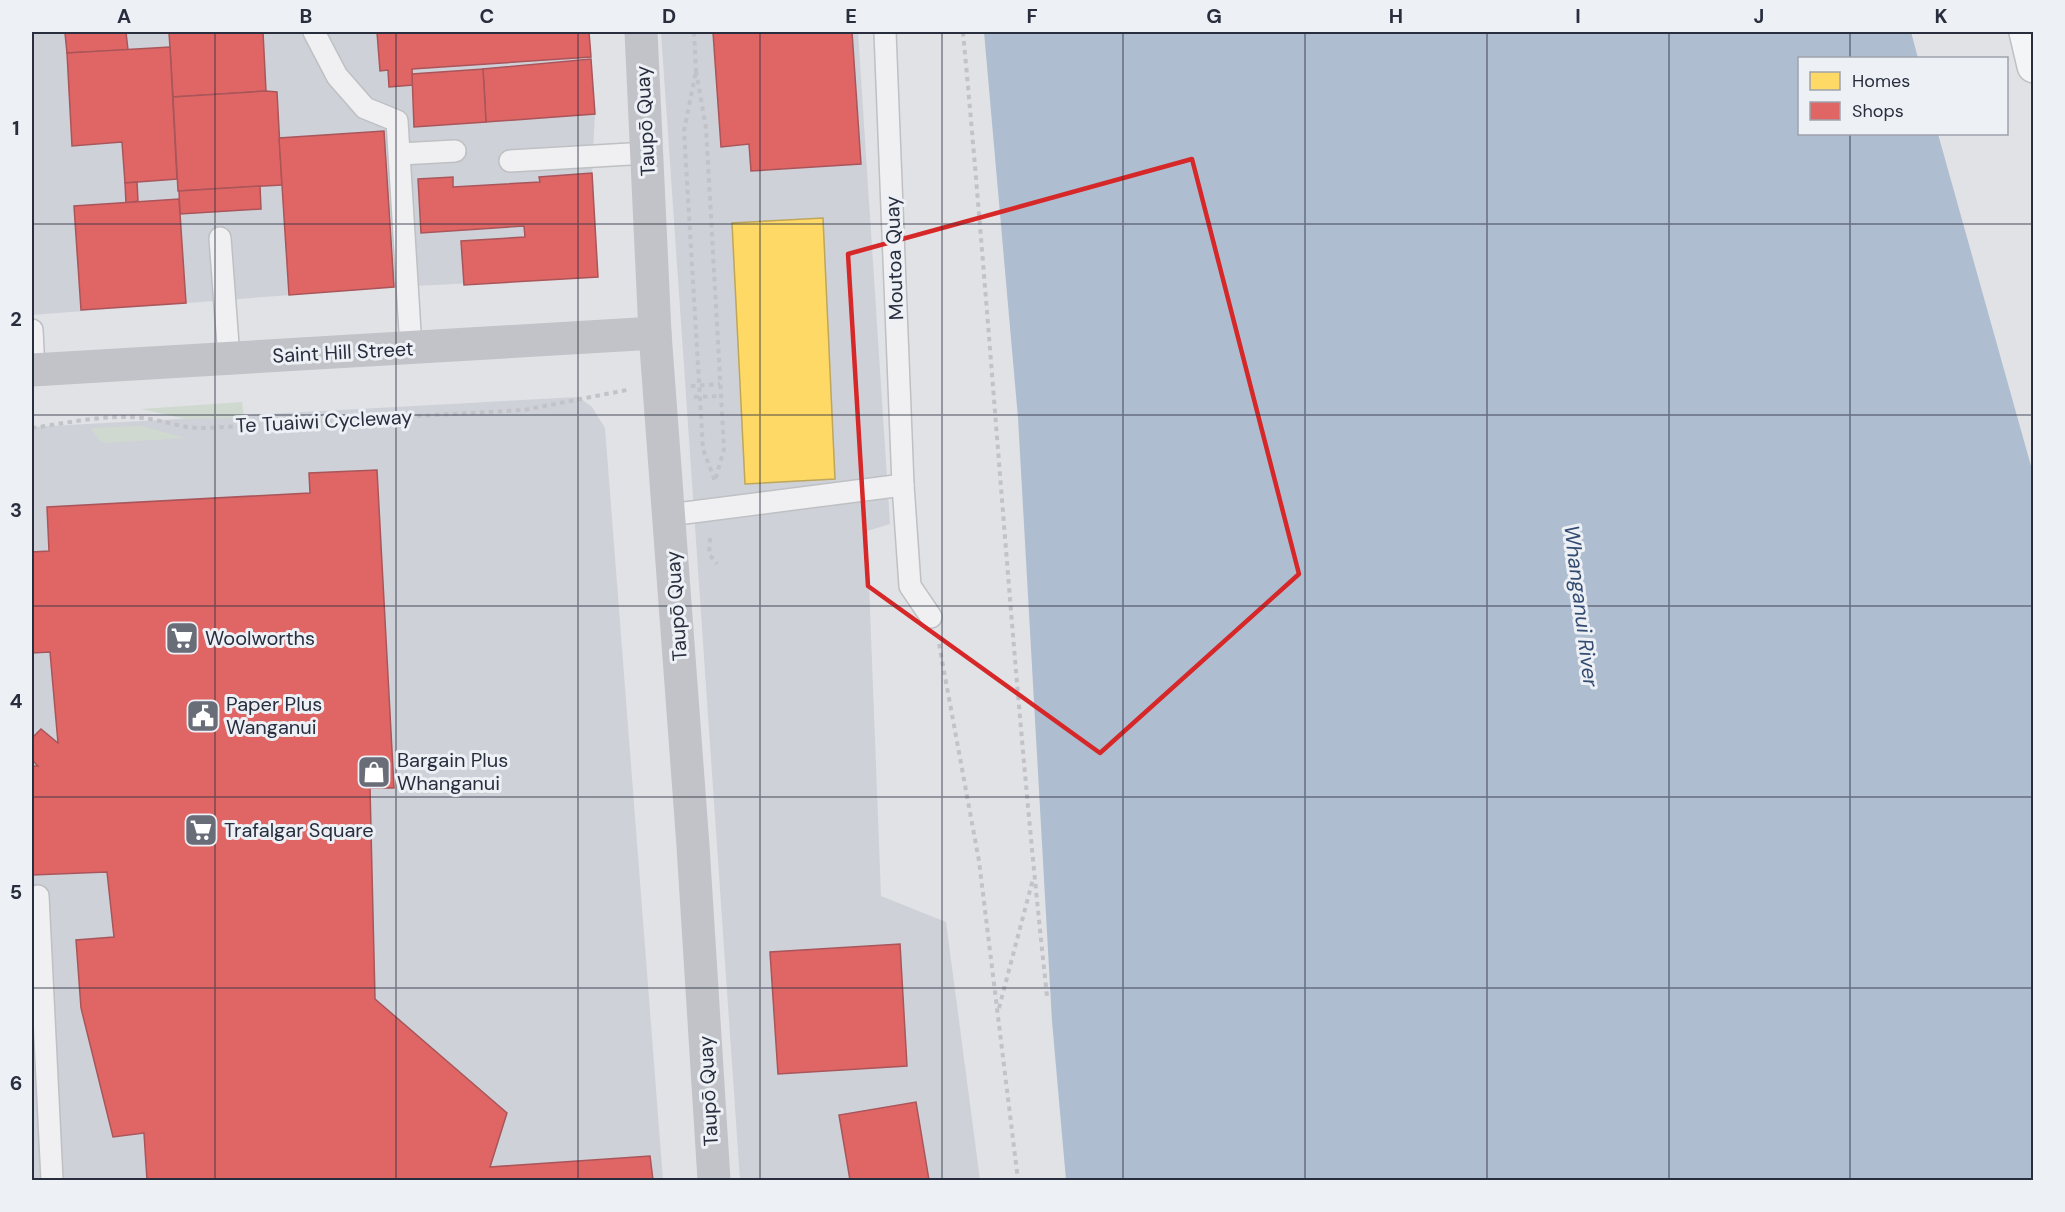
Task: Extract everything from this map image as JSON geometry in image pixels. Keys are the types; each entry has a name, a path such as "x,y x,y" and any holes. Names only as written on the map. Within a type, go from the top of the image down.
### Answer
{"main road":[{"name":"Taupō Quay","path":"641,32 656,333 714,1180"},
{"path":"2026,32 2034,66"},
{"name":"Saint Hill Street","path":"33,370 656,333"}],"lane":[{"path":"314,32 337,76 365,108 397,121 411,348"},
{"name":"Moutoa Quay","path":"885,32 903,485 910,586 931,617"},
{"path":"400,154 455,151"},
{"path":"510,161 647,153"},
{"path":"220,238 229,358"},
{"path":"32,330 33,370"},
{"path":"669,515 903,485"},
{"path":"38,896 38,1002 52,1180"}],"path":[{"path":"694,32 696,71 706,128 724,449 715,481 703,449 696,386 684,130 696,71"},
{"path":"963,32 991,328 1034,875 1047,996"},
{"path":"696,386 720,384"},
{"name":"Te Tuaiwi Cycleway","path":"32,428 88,419 130,417 151,419 184,428 206,428 513,410 616,391"},
{"path":"697,397 721,396"},
{"path":"931,617 944,664 977,850 1018,1180"},
{"path":"998,1012 1034,875"}],"highlighted area":[{"path":"1192,159 1299,574 1100,753 868,586 848,254"}],"shaded area":[{"path":"32,32 589,32 595,114 592,173 598,277 394,287 32,315"},
{"path":"661,32 858,32 890,524 867,531 881,896 946,922 980,1180 740,1180"},
{"path":"578,397 592,407 605,428 663,1180 32,1180 32,427"},
{"path":"242,402 244,418 186,419 141,409"},
{"path":"142,426 185,438 105,443 98,439 91,428"}],"water":[{"name":"Whanganui River","path":"984,32 1911,32 1918,57 1798,57 1798,135 1938,135 2033,473 2033,1180 1066,1180 1052,1021 1018,418"}],"building: Homes":[{"path":"823,218 835,479 745,484 732,223"}],"building: Shops":[{"path":"126,32 128,50 67,53 65,33"},
{"path":"169,32 263,32 266,91 173,97"},
{"path":"377,32 589,32 591,57 412,69 413,85 389,87 388,70 380,71"},
{"path":"713,32 852,32 861,164 751,171 749,144 721,147"},
{"path":"170,47 177,179 125,183 122,142 72,146 67,53"},
{"path":"591,59 595,114 486,122 483,69"},
{"path":"483,69 486,122 414,127 412,74"},
{"path":"277,92 282,185 178,191 173,97"},
{"path":"384,131 394,287 289,295 279,138"},
{"path":"592,173 598,277 464,285 461,241 525,237 524,226 421,233 418,179 453,177 453,187 540,182 539,177"},
{"path":"137,182 138,201 126,203 125,183"},
{"path":"260,186 261,209 180,214 179,191"},
{"path":"179,199 186,303 81,310 74,206"},
{"name":"Trafalgar Square","path":"377,470 394,788 370,788 375,999 507,1113 490,1167 650,1156 653,1180 147,1180 144,1133 113,1137 81,1008 76,940 114,937 107,872 32,875 32,766 38,766 32,760 32,738 41,729 58,743 50,652 32,653 32,552 49,551 47,507 310,493 309,473"},
{"path":"900,944 907,1066 778,1074 770,952"},
{"path":"916,1102 929,1180 850,1180 839,1115"}],"place":[{"name":"Woolworths","path":"182,638"},
{"name":"Paper Plus Wanganui","path":"203,716"},
{"name":"Bargain Plus Whanganui","path":"374,772"},
{"name":"Trafalgar Square","path":"201,830"}]}
